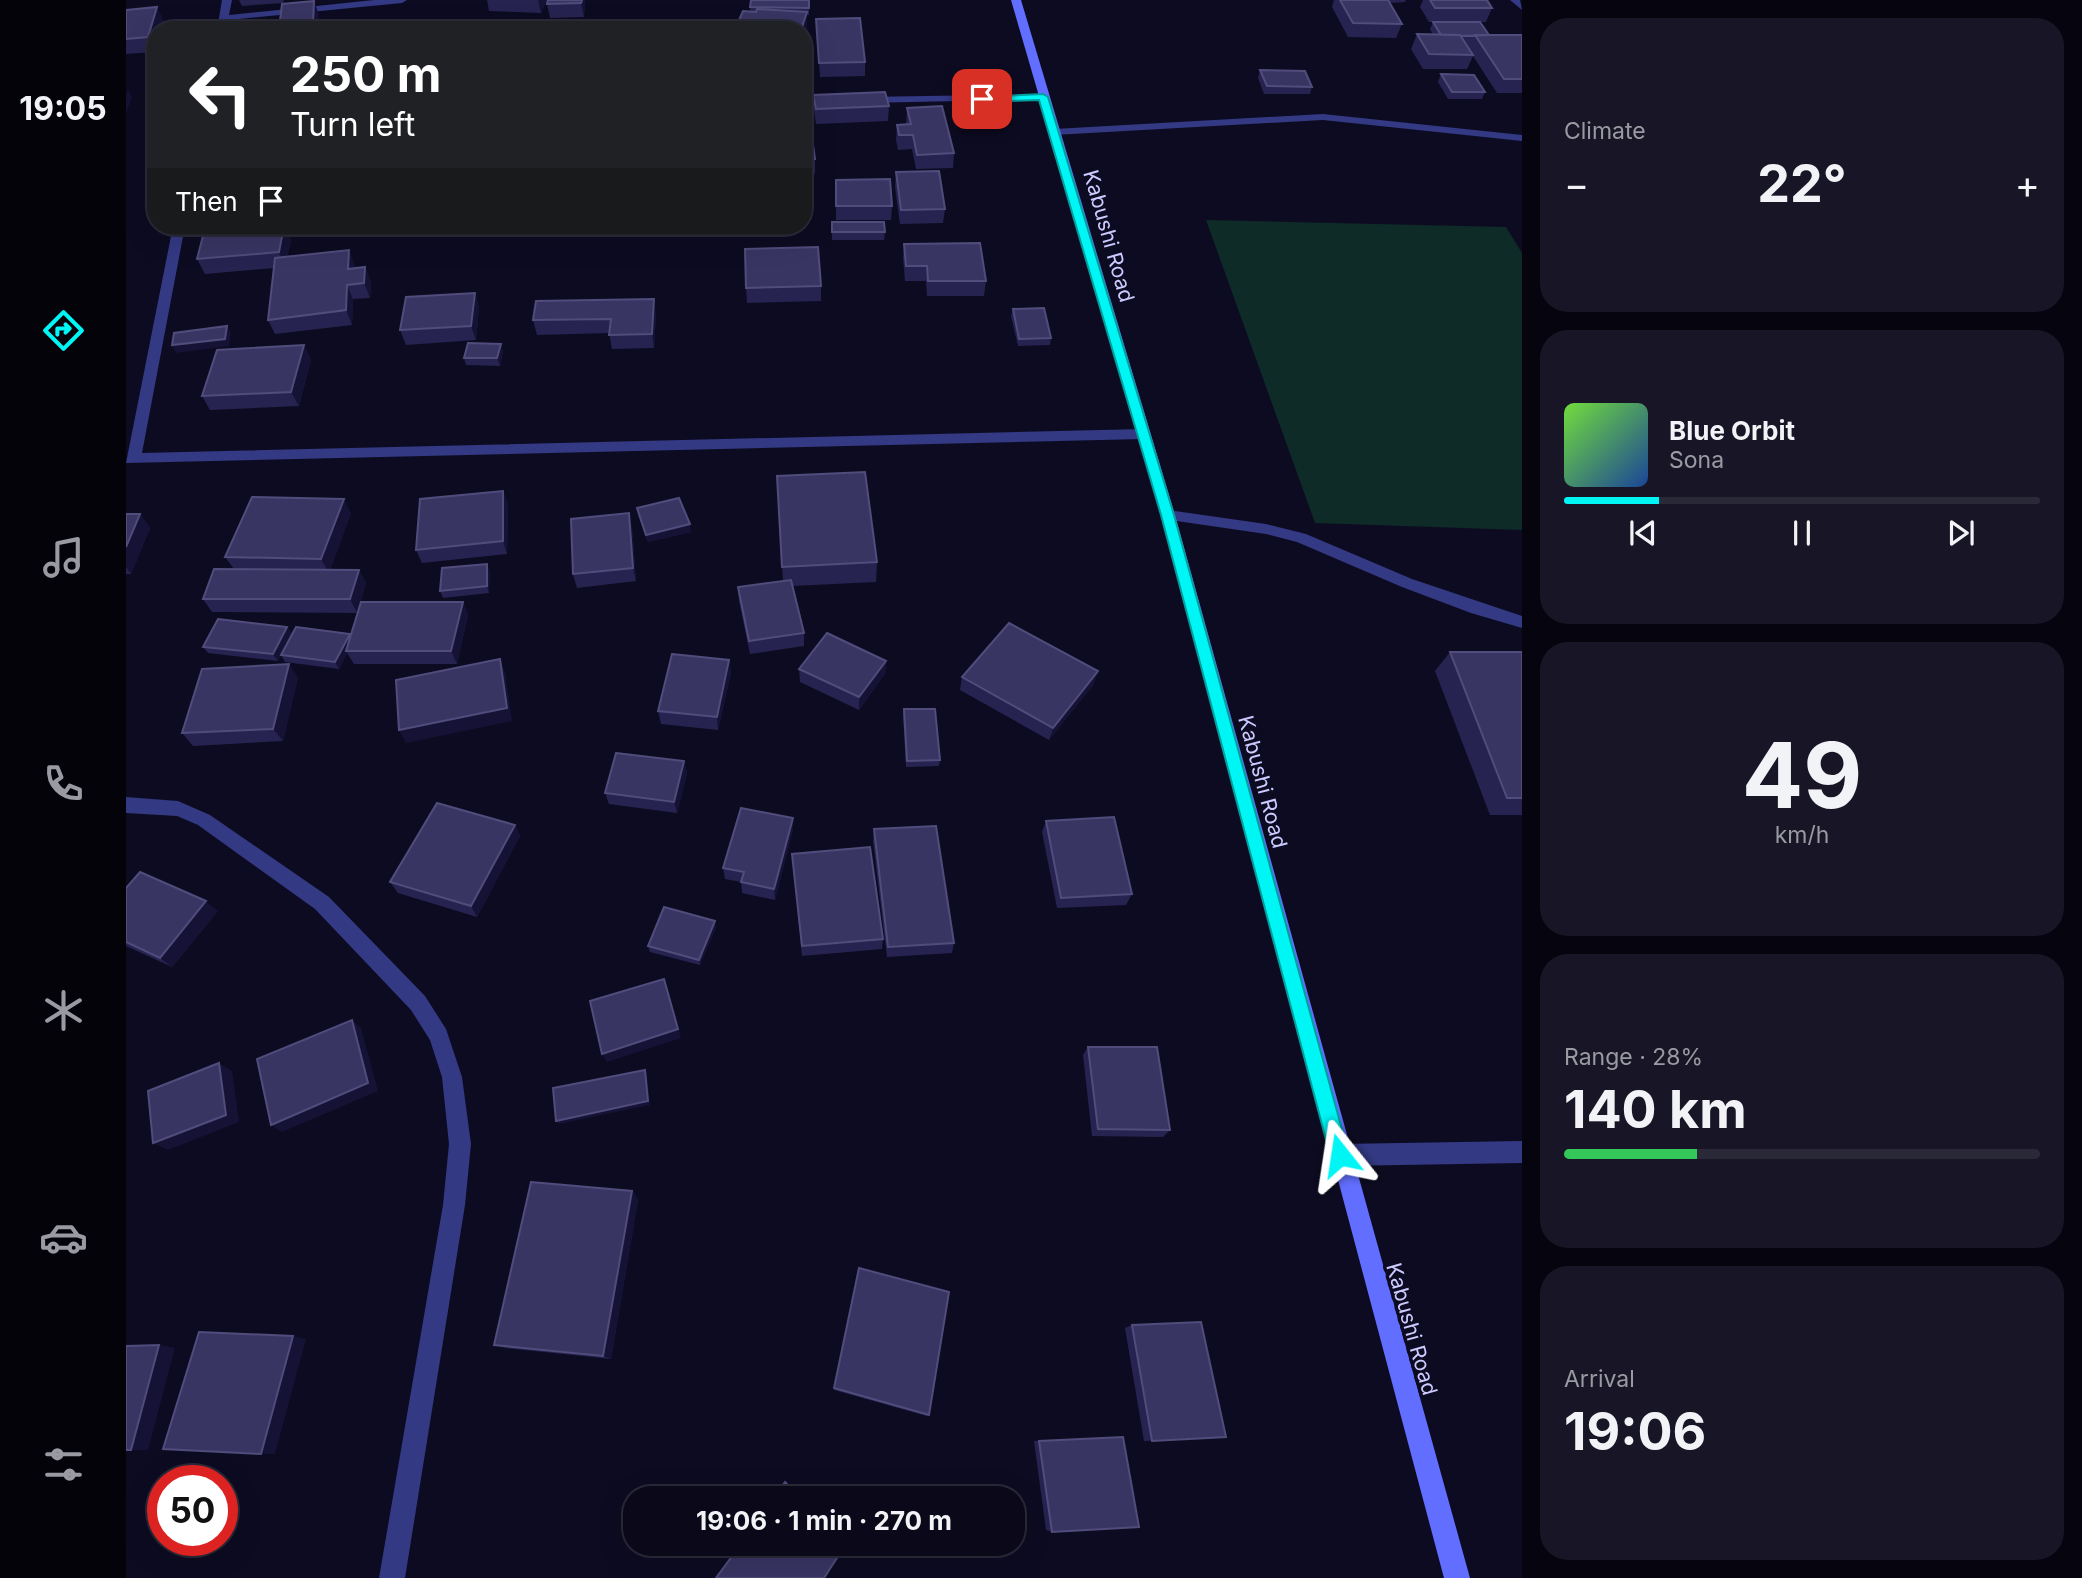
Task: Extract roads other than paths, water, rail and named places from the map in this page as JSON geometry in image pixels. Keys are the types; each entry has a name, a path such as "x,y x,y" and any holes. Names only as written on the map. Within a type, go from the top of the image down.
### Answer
{"main road":[{"name":"Kabushi Road","path":"1016,0 1168,515 1340,1155 1458,1578"}],"street":[{"path":"224,21 227,0"},
{"path":"224,18 402,0"},
{"path":"1515,0 1522,7"},
{"path":"812,101 1043,97"},
{"path":"1054,132 1322,117 1522,138"},
{"path":"177,235 130,458 1143,434"},
{"path":"1168,515 1266,529 1301,538 1407,583 1477,609 1522,622"},
{"path":"126,805 178,809 204,820 322,903 418,1003 439,1036 452,1076 460,1144 454,1205 392,1578"},
{"path":"1340,1155 1522,1152"}]}
